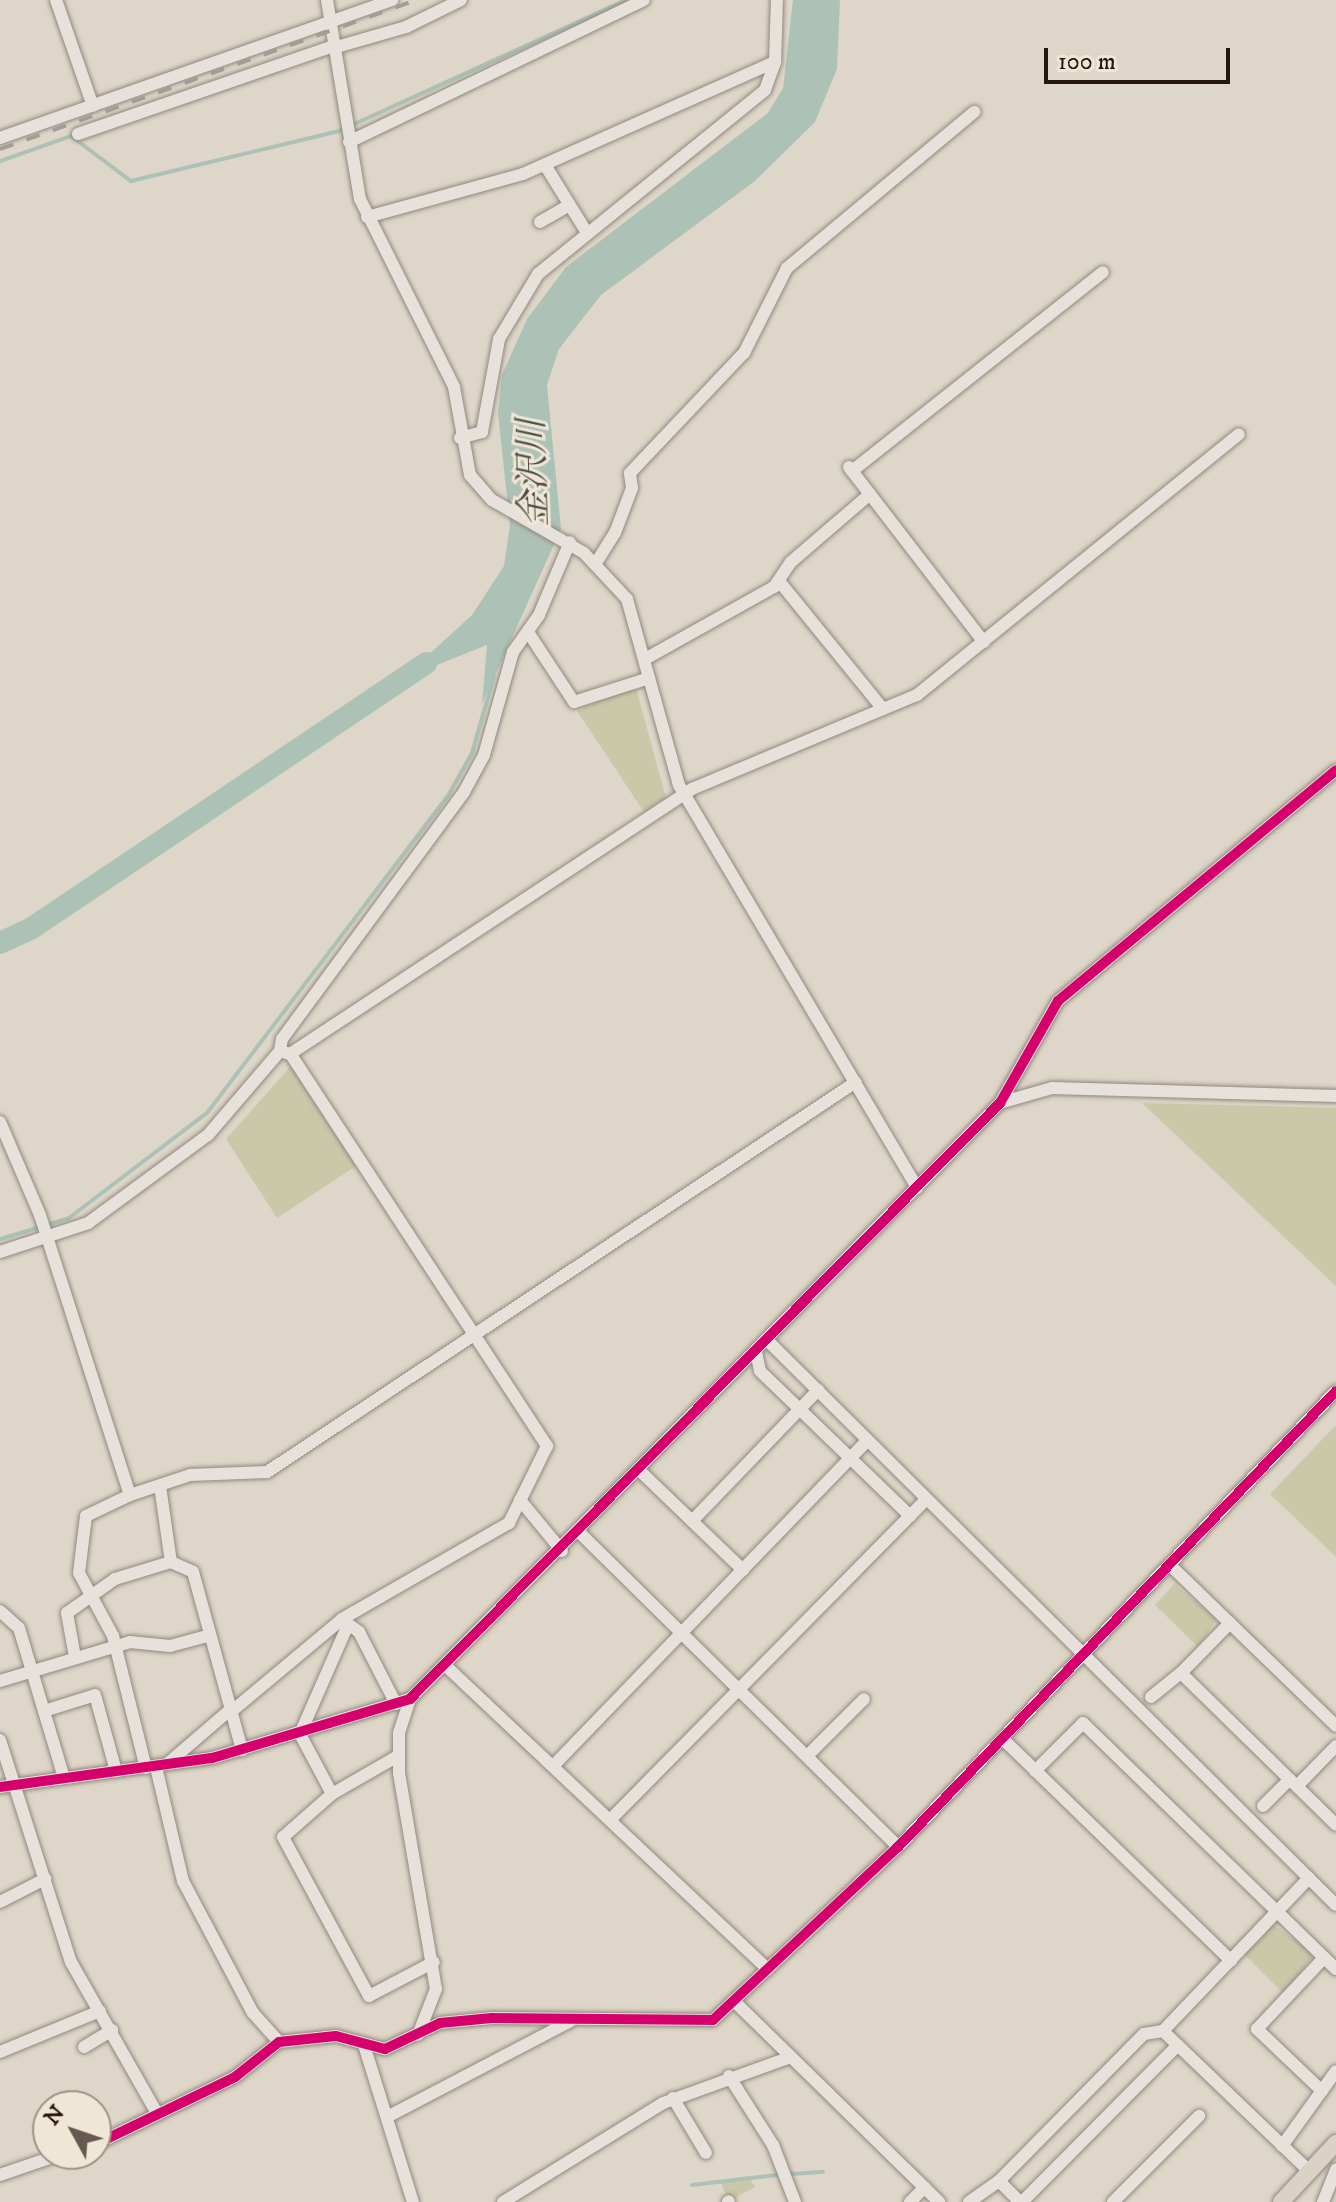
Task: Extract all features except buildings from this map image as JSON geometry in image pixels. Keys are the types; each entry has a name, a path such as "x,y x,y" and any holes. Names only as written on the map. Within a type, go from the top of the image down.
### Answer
{"main road":[{"path":"1281,2202 1336,2143"}],"street":[{"path":"56,0 93,106"},
{"path":"327,0 346,133 367,217 454,387 460,438 470,475 503,505 570,542 596,563 627,599 685,795 917,1188"},
{"path":"0,138 392,0"},
{"path":"78,134 333,47 406,27 461,0"},
{"path":"346,133 644,0"},
{"path":"460,438 482,432 499,339 525,291 586,231 748,110 775,62 777,0"},
{"path":"367,217 545,165 775,62"},
{"path":"596,563 615,533 632,488 630,473 744,353 787,268 974,112"},
{"path":"545,165 586,231"},
{"path":"540,222 569,205"},
{"path":"984,642 851,469 1103,272"},
{"path":"0,1252 48,1240 88,1223 193,1148 285,1053 685,795 917,695 1239,434"},
{"path":"645,659 779,581 870,494"},
{"path":"156,1767 344,1623 486,1541 509,1523 547,1446 285,1053 282,1039 464,792 484,755 507,665 528,632 570,542"},
{"path":"779,581 883,709"},
{"path":"528,632 574,702 649,678"},
{"path":"4,1785 63,1775 156,1767 242,1750 410,1699 447,1667 580,1533 1000,1103 1063,996 1336,770"},
{"path":"279,2042 253,2013 183,1881 156,1767 115,1645 87,1598 79,1573 82,1523 95,1508 190,1475 267,1472 856,1082"},
{"path":"1000,1103 1052,1088 1336,1096"},
{"path":"0,1122 40,1215 130,1495"},
{"path":"768,1341 1087,1654 1336,1905"},
{"path":"756,1352 760,1371 910,1516"},
{"path":"692,1521 818,1390"},
{"path":"112,2135 155,2110 235,2077 279,2042 336,2036 385,2049 440,2023 574,2020 704,2024 735,2002 898,1847 1087,1654 1336,1391"},
{"path":"553,1766 867,1441"},
{"path":"640,1471 743,1570"},
{"path":"160,1486 171,1562"},
{"path":"610,1820 744,1691 926,1499"},
{"path":"520,1500 562,1551"},
{"path":"580,1533 744,1691 898,1847"},
{"path":"75,1657 64,1623 87,1598 115,1579 171,1562 193,1572 207,1636 242,1750"},
{"path":"1170,1565 1336,1726"},
{"path":"0,1611 19,1628 63,1775"},
{"path":"344,1623 359,1632 396,1704"},
{"path":"332,1794 300,1734 344,1623"},
{"path":"1151,1697 1181,1673 1230,1623"},
{"path":"0,1681 115,1645 170,1646 207,1636"},
{"path":"447,1667 768,1970"},
{"path":"1181,1673 1336,1825"},
{"path":"44,1711 95,1695 116,1771"},
{"path":"410,1699 398,1756 434,1962 434,2007 418,2035"},
{"path":"808,1755 864,1699"},
{"path":"1035,1771 1083,1723 1336,1969"},
{"path":"1003,1739 1231,1961"},
{"path":"0,1740 4,1785 45,1879 71,1962 155,2110"},
{"path":"1263,1806 1336,1746"},
{"path":"398,1756 332,1794 283,1837 369,1996 434,1962"},
{"path":"969,2202 999,2181 1144,2034 1163,2031 1309,1878"},
{"path":"0,1902 45,1879"},
{"path":"1322,2091 1257,2029 1324,1958"},
{"path":"735,2002 939,2202"},
{"path":"0,2052 100,2011"},
{"path":"389,2116 574,2020"},
{"path":"84,2047 112,2030"},
{"path":"1163,2031 1310,2172"},
{"path":"364,2045 389,2116 413,2202"},
{"path":"999,2181 1021,2202 1178,2045"},
{"path":"503,2202 673,2098 729,2076 791,2057"},
{"path":"1282,2146 1336,2071"},
{"path":"729,2076 773,2145 795,2202"},
{"path":"673,2098 706,2153"},
{"path":"1113,2202 1199,2116"},
{"path":"0,2175 32,2164"},
{"path":"1323,2202 1336,2169"},
{"path":"910,2202 925,2187"}],"shaded area":[{"path":"635,684 666,798 644,812 577,711"},
{"path":"291,1066 356,1166 277,1218 226,1139"},
{"path":"1142,1103 1336,1108 1336,1286"},
{"path":"1336,1425 1336,1557 1270,1494"},
{"path":"1174,1584 1217,1619 1198,1647 1155,1605"},
{"path":"1273,1924 1314,1954 1284,1994 1244,1954"},
{"path":"748,2176 755,2187 729,2201 720,2181"}],"water":[{"path":"793,0 840,0 837,69 815,122 755,181 601,295 559,349 547,385 561,529 482,704 487,645 402,679 472,615 504,566 510,525 498,413 502,375 527,319 566,267 768,113 783,88"}],"waterway":[{"path":"0,161 71,136 131,181 339,131 626,0"},
{"name":"金沢川","path":"0,943 32,928 426,663"},
{"path":"0,1239 69,1218 207,1113 449,794 472,753 494,676"},
{"path":"792,2174 823,2172"},
{"path":"692,2185 777,2175"}],"railway":[{"path":"0,149 415,0"}],"cycle path":[{"path":"0,1787 212,1758 410,1699 1000,1103 1058,1001 1336,770"},
{"path":"112,2136 235,2077 279,2042 336,2036 385,2049 440,2023 492,2018 713,2020 898,1847 1336,1391"}]}
